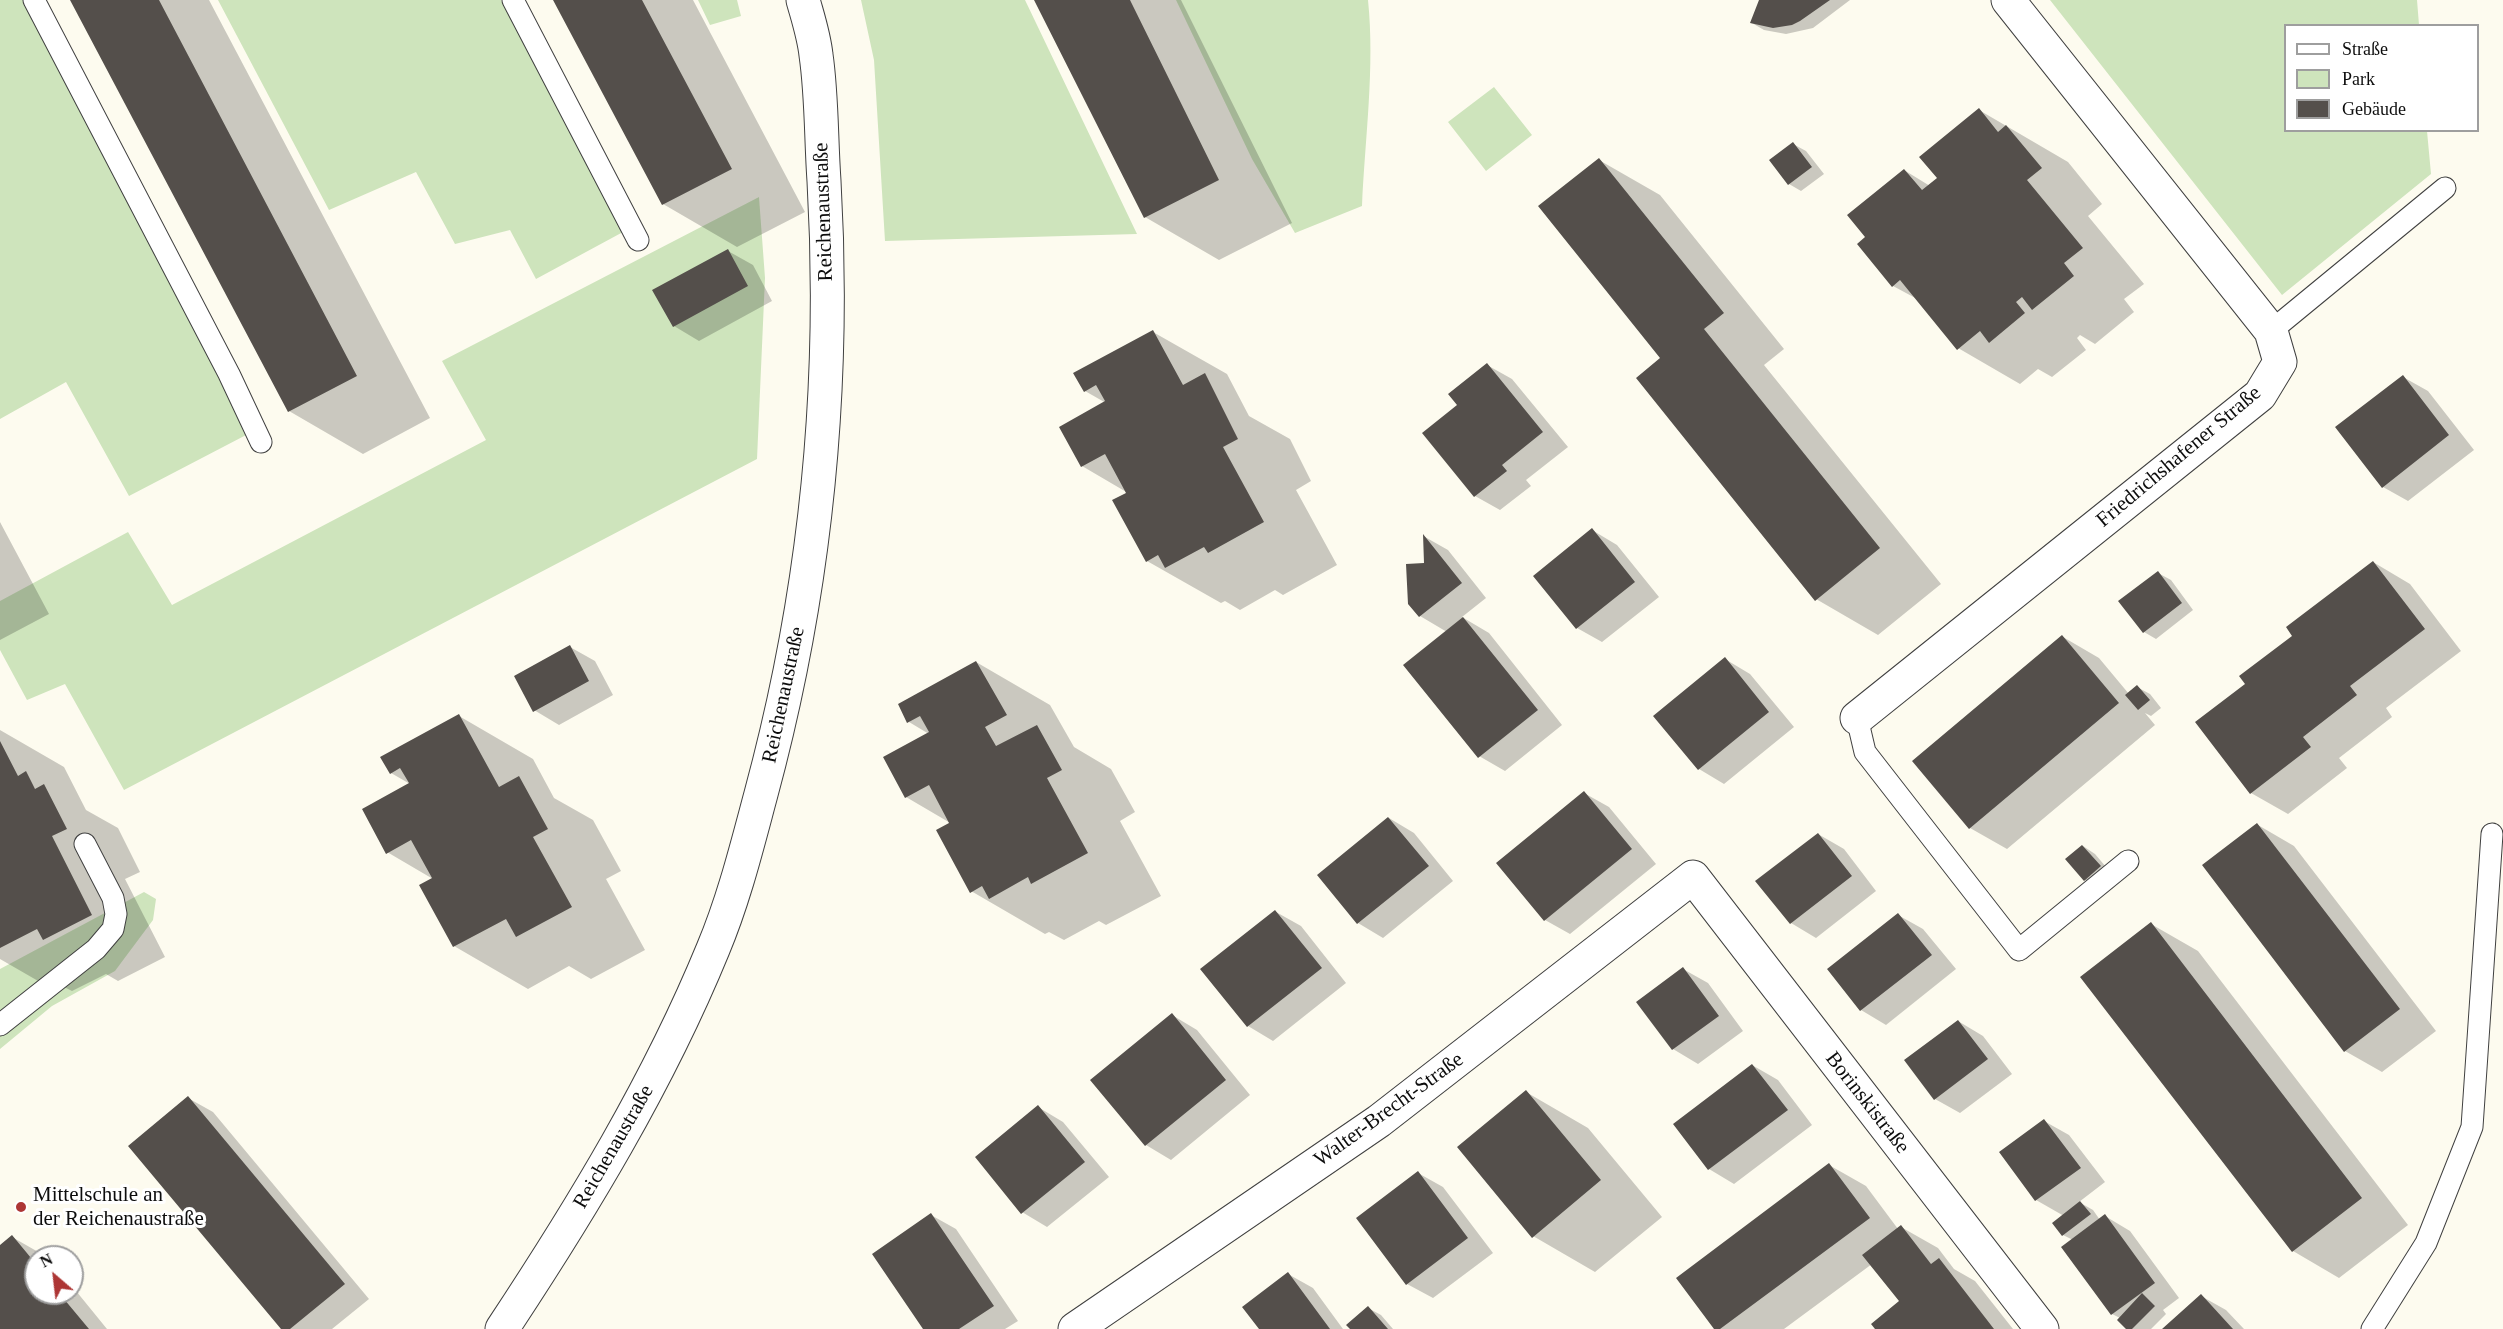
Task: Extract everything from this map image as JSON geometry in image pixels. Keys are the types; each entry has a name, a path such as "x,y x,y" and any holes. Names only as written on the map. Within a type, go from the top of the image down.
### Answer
{"street":[{"name":"Reichenaustraße","path":"502,1329 553,1251 643,1100 714,948 747,848 777,735 801,617 813,523 826,355 827,239 816,54 803,0"},
{"name":"Friedrichshafener Straße","path":"1857,718 2260,395 2280,362 2271,331 2008,0"},
{"name":"Walter-Brecht-Straße","path":"1075,1329 1379,1122 1693,877"},
{"name":"Borinskistraße","path":"1693,877 2042,1329"}],"lane":[{"path":"34,0 229,374 261,442"},
{"path":"513,0 638,240"},
{"path":"2271,331 2445,188"},
{"path":"1857,718 1865,752 2019,950 2128,861"},
{"path":"2372,1329 2426,1243 2472,1127 2492,834"},
{"path":"0,1025 96,949 113,929 116,914 113,898 85,844"}],"green space":[{"path":"0,0 24,0 248,434 129,496 66,382 0,419"},
{"path":"218,0 501,0 623,232 536,279 510,230 455,244 416,172 329,210"},
{"path":"698,0 737,0 741,16 710,25"},
{"path":"861,0 1025,0 1137,234 885,241 874,60"},
{"path":"1176,0 1368,0 1370,77 1362,206 1295,233 1252,159"},
{"path":"2050,0 2417,0 2419,24 2284,24 2284,132 2427,132 2431,174 2282,295"},
{"path":"1494,87 1532,135 1486,171 1448,122"},
{"path":"759,197 765,278 757,459 124,790 65,684 27,700 0,650 0,601 128,532 172,605 486,440 442,361"},
{"path":"144,892 156,899 153,920 115,971 52,1006 0,1049 0,969"}],"building":[{"path":"70,0 159,0 357,376 288,412"},
{"path":"553,0 642,0 732,169 662,205"},
{"path":"1034,0 1130,0 1219,180 1144,218"},
{"path":"1759,0 1830,0 1792,25 1773,28 1750,23"},
{"path":"1979,108 1998,132 2006,125 2042,168 2027,180 2083,248 2064,263 2074,276 2032,310 2022,297 2016,302 2025,313 1989,343 1980,331 1957,350 1900,280 1892,287 1857,244 1865,237 1847,215 1904,169 1922,190 1937,178 1919,157"},
{"path":"1793,142 1812,167 1788,185 1769,160"},
{"path":"1599,158 1724,313 1704,329 1880,548 1815,601 1636,378 1660,358 1538,206"},
{"path":"728,249 748,286 673,327 652,290"},
{"path":"1153,330 1183,385 1205,373 1238,439 1223,447 1264,522 1208,553 1204,547 1165,568 1158,555 1146,562 1112,500 1126,493 1105,454 1081,467 1059,427 1105,401 1096,385 1084,392 1073,373"},
{"path":"1487,363 1543,432 1502,465 1507,471 1474,497 1422,433 1457,405 1448,394"},
{"path":"2403,375 2449,435 2382,488 2335,427"},
{"path":"1592,528 1635,582 1576,629 1533,576"},
{"path":"1423,534 1462,583 1419,617 1408,604 1406,564 1424,563"},
{"path":"2373,561 2425,629 2350,686 2357,695 2303,737 2311,747 2250,794 2195,722 2245,684 2239,676 2292,636 2286,627"},
{"path":"2158,571 2182,603 2143,633 2118,601"},
{"path":"1463,617 1538,710 1478,758 1403,665"},
{"path":"2062,635 2119,703 1969,829 1912,761"},
{"path":"570,645 589,681 533,712 514,676"},
{"path":"1725,657 1769,712 1698,770 1653,716"},
{"path":"976,661 1007,715 985,727 996,746 1037,725 1062,770 1047,778 1088,853 1031,884 1028,877 989,899 982,886 970,893 936,830 949,823 929,785 905,798 883,757 929,732 920,716 907,723 898,704"},
{"path":"2137,685 2150,700 2138,710 2125,695"},
{"path":"459,714 499,787 519,776 548,829 533,837 572,907 516,937 506,919 453,947 419,885 432,878 411,840 386,854 362,809 409,783 400,768 390,774 380,757"},
{"path":"0,741 18,776 26,771 35,789 44,784 67,829 52,836 92,915 43,940 37,929 0,948"},
{"path":"1584,791 1632,849 1544,921 1496,863"},
{"path":"1388,817 1429,866 1357,924 1317,875"},
{"path":"2257,823 2400,1009 2344,1052 2202,865"},
{"path":"1818,833 1852,876 1790,924 1755,881"},
{"path":"2082,845 2101,866 2084,881 2065,859"},
{"path":"1275,910 1322,968 1247,1027 1200,969"},
{"path":"1898,913 1932,955 1860,1011 1827,969"},
{"path":"2151,922 2362,1198 2292,1252 2080,977"},
{"path":"1683,967 1719,1016 1672,1050 1636,1002"},
{"path":"1172,1013 1226,1080 1145,1146 1090,1080"},
{"path":"1958,1020 1988,1059 1934,1100 1904,1060"},
{"path":"1752,1064 1788,1110 1708,1170 1673,1124"},
{"path":"1526,1090 1601,1180 1532,1238 1457,1147"},
{"path":"188,1096 345,1284 290,1329 281,1329 128,1146"},
{"path":"1038,1105 1085,1162 1021,1214 975,1157"},
{"path":"2044,1119 2081,1168 2035,1201 1999,1152"},
{"path":"1829,1163 1870,1218 1720,1329 1714,1329 1676,1278"},
{"path":"1418,1171 1468,1238 1406,1285 1356,1218"},
{"path":"2080,1201 2091,1214 2062,1236 2052,1223"},
{"path":"931,1213 994,1306 959,1329 923,1329 872,1254"},
{"path":"2105,1214 2155,1283 2111,1315 2061,1247"},
{"path":"1901,1225 1931,1264 1939,1258 1994,1329 1875,1329 1871,1324 1899,1301 1862,1255"},
{"path":"12,1235 24,1250 24,1305 69,1305 89,1329 0,1329 0,1245"},
{"path":"1288,1272 1330,1329 1259,1329 1242,1307"},
{"path":"2142,1293 2155,1306 2132,1329 2126,1329 2117,1320"},
{"path":"2201,1294 2233,1329 2162,1329"},
{"path":"1368,1306 1388,1329 1350,1329 1346,1325"}],"place":[{"name":"Mittelschule an der Reichenaustraße","path":"21,1207"}]}
